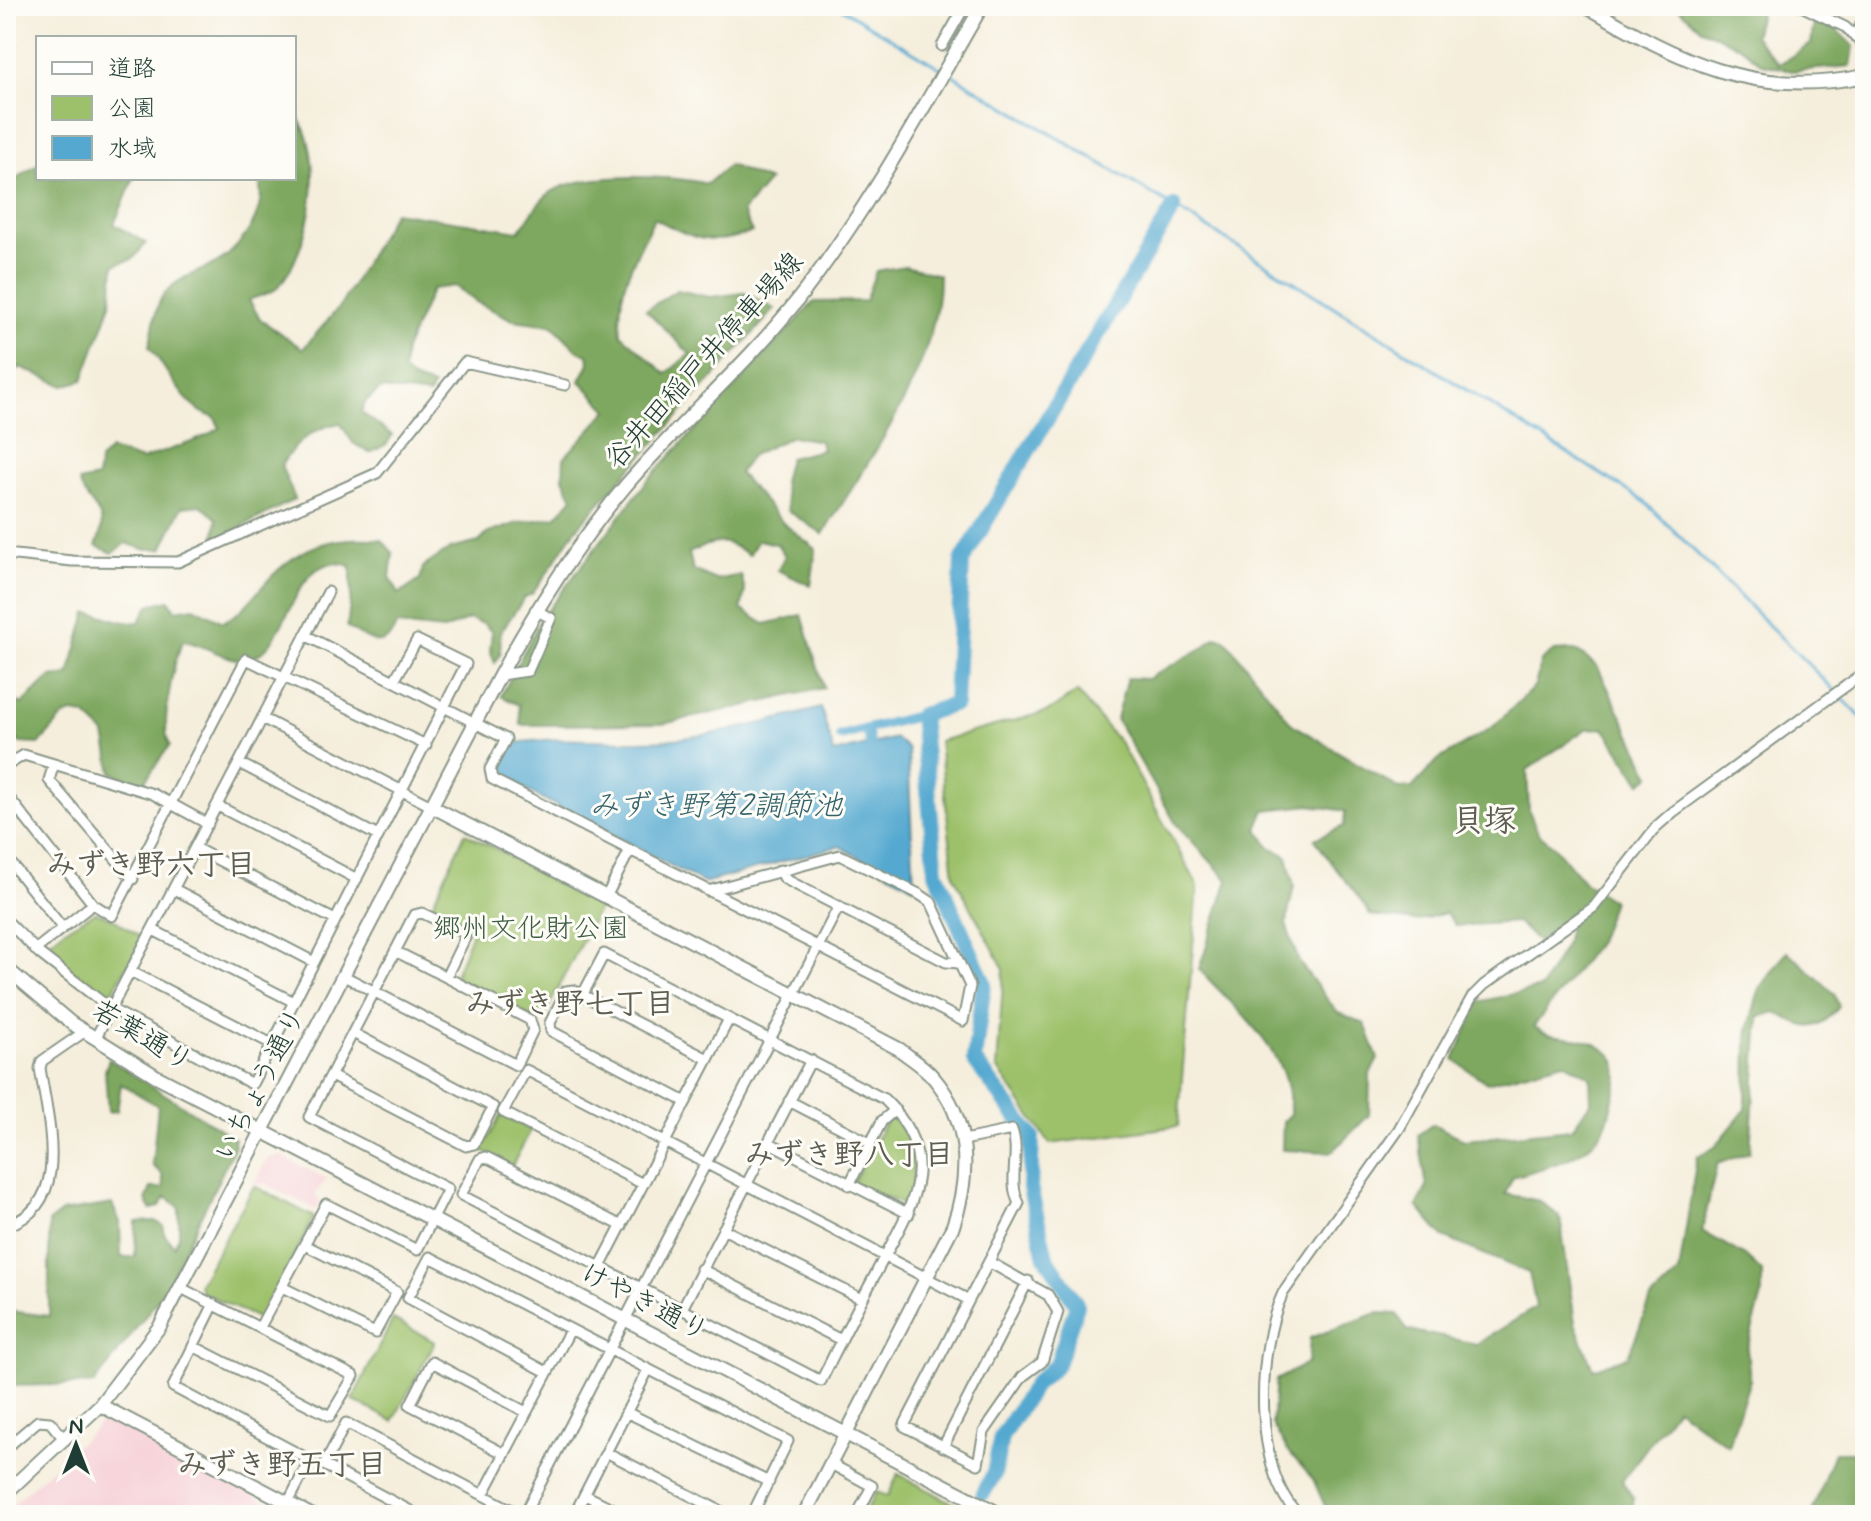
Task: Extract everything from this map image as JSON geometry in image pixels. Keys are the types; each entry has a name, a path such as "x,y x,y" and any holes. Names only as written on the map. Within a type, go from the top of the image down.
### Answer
{"main road":[{"name":"谷井田稲戸井停車場線","path":"507,662 535,610 575,550 629,482 794,305 843,238 982,6"},
{"path":"1586,6 1670,54 1719,73 1783,84 1815,84 1865,76"},
{"path":"1856,36 1865,20"},
{"name":"いちょう通り","path":"6,1493 100,1405 134,1363 183,1289 507,662"},
{"path":"433,807 899,1049 933,1075 950,1102 964,1140 966,1175 959,1209 804,1515"},
{"name":"若葉通り","path":"6,968 84,1032 264,1133"},
{"name":"けやき通り","path":"264,1133 846,1434 980,1510 1002,1515"},
{"path":"100,1405 311,1515"}],"street":[{"path":"942,46 965,6"},
{"path":"1801,6 1830,18 1856,36 1865,47"},
{"path":"6,554 72,561 178,562 377,473 465,362 565,385"},
{"path":"95,1039 328,592"},
{"path":"500,675 528,671 551,618 535,610"},
{"path":"305,635 506,739 490,769 492,779 817,948 963,1021 970,986 931,902 919,894 840,855 708,891"},
{"path":"6,920 35,950 111,1009 252,1084 466,664 417,640 394,681"},
{"path":"6,794 93,904 112,916 246,659 426,745"},
{"path":"1299,1515 1282,1493 1268,1457 1265,1430 1267,1350 1273,1313 1283,1293 1399,1129 1462,1010 1484,985 1594,907 1657,826 1673,812 1865,672"},
{"path":"262,718 433,807"},
{"path":"6,766 24,755 153,794 208,824"},
{"path":"239,763 378,836"},
{"path":"54,764 49,780 133,879"},
{"path":"218,806 357,879"},
{"path":"195,848 335,920"},
{"path":"606,897 630,850"},
{"path":"6,857 61,926"},
{"path":"780,870 785,879 946,962 959,963"},
{"path":"174,889 314,962"},
{"path":"35,950 61,926 93,904"},
{"path":"418,1515 324,1465 346,1423 523,1515 839,906"},
{"path":"260,1327 326,1204 417,1250 433,1220 448,1189 309,1117 414,915 422,913 462,932 465,938 446,977"},
{"path":"153,930 294,1002"},
{"path":"344,976 516,1065 533,1024 395,951"},
{"path":"583,994 604,954 884,1099 895,1110 912,1138 918,1159 919,1181 909,1214 821,1381 461,1195 480,1159 486,1157 622,1226"},
{"path":"132,972 272,1044"},
{"path":"686,1102 551,1031 550,1023 566,991 583,994 708,1059"},
{"path":"600,1267 729,1019"},
{"path":"6,1226 25,1220 38,1210 53,1159 40,1068 42,1061 84,1032"},
{"path":"331,1076 466,1146 474,1144 493,1107 353,1033"},
{"path":"682,1309 811,1060"},
{"path":"643,1184 503,1112 526,1070 969,1300"},
{"path":"789,1101 870,1143"},
{"path":"849,1185 882,1121 895,1110"},
{"path":"964,1140 1012,1130 1018,1145 1013,1192 1019,1203 904,1426 978,1464 984,1432 1023,1376 1042,1362 1058,1312 1048,1295 1028,1281 989,1262"},
{"path":"768,1142 909,1214"},
{"path":"723,1229 862,1299"},
{"path":"282,1287 375,1333 397,1292 305,1245"},
{"path":"547,1372 408,1298 430,1257 788,1441 752,1515"},
{"path":"701,1269 841,1340"},
{"path":"943,1447 1028,1281"},
{"path":"183,1289 354,1376 333,1415 193,1346"},
{"path":"214,1304 173,1387 310,1460 288,1503"},
{"path":"483,1495 570,1330"},
{"path":"505,1454 410,1405 414,1397 432,1362 526,1412"},
{"path":"574,1515 648,1370"},
{"path":"626,1412 769,1482"},
{"path":"6,1448 38,1421 50,1422 65,1440"},
{"path":"606,1452 728,1515"},
{"path":"831,1464 872,1486 857,1515"},
{"path":"585,1495 626,1515"}],"shaded area":[{"path":"280,1155 327,1179 315,1194 320,1202 316,1210 265,1184 254,1184 267,1159"},
{"path":"111,1418 291,1515 6,1515 6,1511 104,1420"}],"green space":[{"path":"1676,6 1762,6 1754,36 1779,64 1811,44 1814,22 1836,29 1854,46 1851,66 1794,71 1762,64 1739,46 1701,29"},
{"path":"296,116 305,130 311,152 313,176 307,227 289,272 277,288 249,300 260,319 303,349 341,305 394,212 519,231 546,196 578,182 648,177 707,184 729,165 769,181 742,212 752,232 713,240 679,231 654,218 624,287 621,334 666,374 690,354 646,310 677,290 710,297 745,293 775,309 576,529 532,594 525,597 500,633 501,653 495,663 490,651 492,632 484,624 469,619 444,630 396,625 392,634 381,642 361,636 347,627 351,566 330,564 314,572 301,588 269,645 255,657 236,659 183,641 172,677 167,709 170,745 142,785 112,773 105,734 85,715 72,713 64,716 39,744 20,743 6,728 9,698 22,704 51,677 69,675 87,613 139,622 149,605 169,600 175,610 194,607 223,622 245,607 273,575 297,555 323,544 351,539 382,540 393,553 390,577 399,594 420,580 423,567 450,549 479,542 488,533 518,523 556,517 573,498 563,478 564,458 608,410 580,381 589,363 588,355 578,351 552,325 513,320 476,302 455,286 432,289 405,350 403,371 412,379 433,386 429,395 381,389 366,401 361,412 392,435 387,444 370,453 353,443 340,423 322,428 306,438 281,466 295,499 222,537 215,536 217,519 201,505 182,507 162,549 143,549 126,543 113,553 96,546 101,518 79,482 97,478 100,460 110,450 142,460 220,428 214,417 186,398 149,346 161,298 172,286 229,254 255,219 260,189 258,180 296,180"},
{"path":"36,165 36,180 133,180 114,224 146,243 133,259 114,265 111,304 83,380 64,386 20,367 11,376 6,412 6,186"},
{"path":"905,266 939,275 936,309 928,343 899,410 823,534 788,511 783,482 789,458 822,450 820,441 792,436 752,455 739,473 783,523 816,549 811,586 778,570 785,556 777,544 758,540 749,555 732,545 719,542 689,553 693,570 716,580 741,575 745,591 741,609 765,624 802,615 824,688 663,724 521,725 519,705 501,696 540,620 648,480 814,302 865,301 876,271"},
{"path":"1215,637 1225,639 1292,724 1400,789 1412,788 1438,760 1494,726 1535,686 1541,661 1554,651 1575,650 1597,666 1651,776 1641,783 1604,728 1586,729 1527,770 1529,811 1538,833 1555,847 1584,882 1613,901 1598,942 1534,1026 1550,1034 1597,1045 1612,1056 1618,1076 1606,1124 1593,1142 1561,1162 1513,1177 1505,1194 1540,1201 1560,1217 1575,1323 1593,1369 1628,1356 1651,1299 1679,1273 1697,1157 1715,1147 1746,1109 1747,1035 1759,989 1787,951 1834,993 1839,1007 1816,1025 1803,1025 1776,1012 1759,1017 1750,1152 1717,1164 1702,1231 1745,1256 1762,1272 1762,1295 1747,1349 1750,1380 1728,1446 1676,1408 1622,1481 1634,1499 1631,1515 1329,1515 1313,1479 1287,1450 1272,1424 1276,1380 1308,1363 1310,1338 1377,1313 1397,1314 1407,1330 1477,1344 1536,1307 1529,1273 1443,1237 1417,1206 1427,1187 1418,1135 1433,1124 1464,1140 1572,1129 1591,1101 1590,1076 1564,1062 1487,1083 1454,1060 1478,1002 1541,988 1565,945 1572,912 1538,942 1517,922 1456,926 1446,913 1415,921 1370,915 1315,839 1344,826 1345,811 1310,805 1265,810 1257,829 1270,847 1287,856 1294,886 1286,924 1299,962 1337,1012 1365,1024 1378,1059 1370,1074 1369,1115 1332,1152 1282,1150 1283,1121 1290,1114 1289,1092 1282,1072 1260,1035 1199,969 1228,880 1176,824 1116,719 1127,678 1147,679 1204,647"},
{"path":"1077,692 1120,743 1198,886 1178,1126 1050,1144 997,1068 1004,969 954,876 939,741 1049,711"},
{"name":"郷州文化財公園","path":"465,833 601,904 544,1016 535,1019 454,977 472,932 429,911"},
{"path":"95,912 112,918 143,939 108,999 42,948 65,929"},
{"path":"109,1059 234,1138 235,1146 165,1290 94,1384 6,1386 6,1257 10,1311 49,1316 49,1222 62,1212 112,1204 120,1222 121,1257 135,1257 136,1222 155,1221 164,1226 164,1234 174,1246 179,1236 179,1207 166,1197 159,1207 151,1209 146,1200 151,1188 164,1188 162,1174 152,1165 158,1106 121,1084 117,1111 108,1112 105,1071"},
{"path":"501,1115 531,1130 512,1166 482,1150"},
{"path":"894,1115 907,1137 913,1159 908,1207 855,1184 854,1180 885,1123"},
{"path":"254,1186 314,1217 261,1320 201,1292 199,1284"},
{"path":"393,1319 435,1342 393,1421 352,1400"},
{"path":"1834,1452 1865,1452 1865,1515 1811,1515"},
{"path":"898,1474 970,1512 968,1515 863,1515 876,1492 888,1496"}],"water":[{"name":"みずき野第2調節池","path":"821,708 834,753 895,738 908,749 914,887 839,846 704,883 499,776 495,770 510,744 549,740 645,741 684,738"}],"waterway":[{"path":"837,6 940,68"},
{"path":"946,71 1174,207 1644,501 1865,721"},
{"path":"983,1493 994,1474 1001,1437 1035,1384 1057,1364 1077,1305 1046,1257 1030,1188 1032,1137 974,1060 984,983 936,872 921,715 955,704 962,561 1174,207"},
{"path":"840,736 921,715"},
{"path":"867,729 870,744"},
{"path":"971,1515 973,1511"}],"district":[{"name":"貝塚","path":"1484,822"},
{"name":"みずき野六丁目","path":"151,865"},
{"name":"みずき野七丁目","path":"570,1004"},
{"name":"みずき野八丁目","path":"849,1155"},
{"name":"みずき野五丁目","path":"282,1465"}]}
